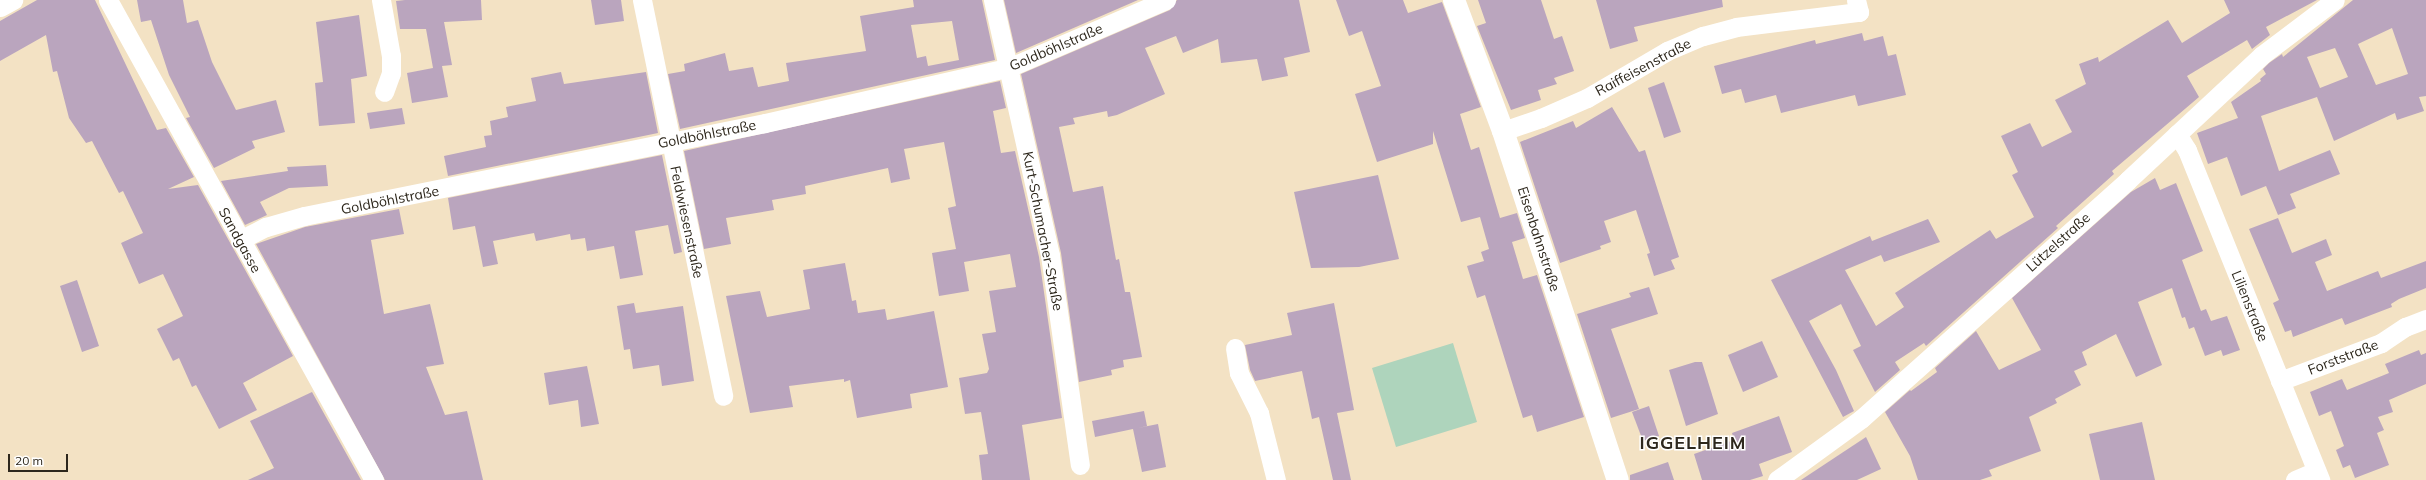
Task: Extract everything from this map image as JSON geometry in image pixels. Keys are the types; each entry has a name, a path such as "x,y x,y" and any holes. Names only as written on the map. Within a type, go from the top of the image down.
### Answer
{"main road":[{"name":"Eisenbahnstraße","path":"1454,0 1503,131 1618,480"}],"street":[{"path":"0,7 13,0"},
{"name":"Sandgasse","path":"108,0 374,480"},
{"path":"381,0 391,56 391,73 384,92"},
{"name":"Feldwiesenstraße","path":"642,0 723,396"},
{"name":"Kurt-Schumacher-Straße","path":"993,0 1050,255 1080,465"},
{"name":"Goldböhlstraße","path":"240,240 266,227 297,218 922,89 1008,68 1166,0"},
{"name":"Lützelstraße","path":"1777,480 1861,419 2177,134 2262,55 2335,0"},
{"name":"Raiffeisenstraße","path":"1503,131 1541,118 1587,98 1668,51 1703,36 1736,27 1858,6"},
{"name":"Lilienstraße","path":"2177,134 2187,150 2318,475"},
{"name":"Forststraße","path":"2280,381 2381,343 2405,327 2426,319"},
{"path":"1235,348 1239,373 1259,413 1276,480"},
{"path":"2295,480 2318,475"}],"green space":[{"path":"1453,343 1477,422 1396,447 1372,368"}],"building":[{"path":"37,0 95,0 157,130 166,128 194,177 168,189 198,185 293,356 243,383 257,410 219,429 196,385 192,387 179,358 173,361 157,329 183,316 163,274 139,284 121,243 143,233 123,191 119,193 92,141 86,143 69,118 57,71 53,72 46,35 0,61 0,21"},
{"path":"137,0 183,0 187,23 198,20 212,62 236,110 276,100 285,132 252,141 255,148 214,168 186,118 190,117 169,75 151,20 141,22"},
{"path":"481,0 482,20 444,22 452,65 442,66 448,97 412,103 407,73 433,68 426,29 400,29 396,1"},
{"path":"591,0 621,0 624,21 595,25"},
{"path":"913,0 982,0 995,60 680,129 668,74 685,71 684,64 725,53 729,71 753,67 758,87 789,81 786,63 866,51 860,16 914,7","holes":["952,21 959,60 928,66 926,56 917,58 911,25"]},
{"path":"1004,0 1138,0 1016,53"},
{"path":"1177,0 1299,0 1310,52 1284,58 1288,76 1262,81 1257,59 1221,63 1218,39 1183,53 1176,36 1145,48 1165,94 1117,115 1108,117 1107,111 1073,118 1075,124 1059,127 1073,192 1103,186 1116,260 1119,259 1125,292 1130,292 1142,357 1123,360 1124,367 1111,370 1112,375 1079,382 1061,253 1021,74 1170,10"},
{"path":"1336,0 1403,0 1408,13 1442,2 1481,107 1460,114 1471,150 1479,147 1500,218 1517,213 1525,238 1512,242 1523,279 1537,275 1584,417 1537,432 1532,415 1523,418 1485,295 1477,298 1467,266 1484,261 1481,252 1489,249 1480,217 1461,222 1433,131 1433,144 1377,162 1355,94 1381,86 1362,31 1349,36"},
{"path":"1478,0 1541,0 1554,39 1562,36 1574,71 1554,78 1557,84 1538,90 1541,100 1511,110 1477,26 1486,23"},
{"path":"1596,0 1722,0 1723,7 1634,27 1638,41 1610,49"},
{"path":"2224,0 2317,0 2266,27 2270,35 2252,49 2247,40 2187,76 2199,97 2112,171 2114,174 2056,226 2058,228 1926,346 1924,343 1895,362 1900,370 1875,392 1853,350 1861,346 1841,304 1809,321 1836,370 1854,411 1843,417 1771,280 1870,236 1872,241 1928,219 1940,242 1884,262 1881,255 1845,270 1876,326 1904,307 1895,293 1990,230 1996,239 2034,217 2012,175 2018,172 2001,136 2030,123 2042,147 2072,132 2055,100 2086,84 2079,64 2098,57 2099,62 2168,20 2182,43 2230,13"},
{"path":"2353,0 2426,0 2426,96 2419,97 2424,111 2397,120 2395,113 2334,141 2317,97 2261,116 2279,171 2330,150 2340,174 2290,194 2296,208 2278,215 2266,186 2241,196 2227,157 2208,164 2197,133 2238,118 2231,102 2261,81 2260,79 2266,74 2263,69 2269,63 2282,54 2283,57","holes":["2392,28 2408,74 2376,85 2358,44","2335,48 2348,77 2320,88 2307,57"]},
{"path":"359,15 367,76 351,79 355,123 319,126 315,83 323,82 316,22"},
{"path":"1862,33 1864,41 1883,36 1888,56 1896,54 1906,95 1858,106 1855,95 1781,113 1776,95 1745,103 1741,89 1722,94 1714,66 1815,40 1816,44"},
{"path":"561,72 564,84 646,72 658,133 448,176 444,156 486,147 484,136 492,135 490,121 508,117 506,107 536,101 531,78"},
{"path":"1000,81 1006,108 993,111 1001,153 1015,151 1039,257 1062,418 1022,425 1030,480 982,480 979,455 988,454 981,412 965,414 959,378 987,373 989,369 982,334 996,332 989,291 1016,287 1010,254 964,262 969,291 939,296 932,253 956,249 948,208 956,206 944,142 904,149 910,179 891,183 888,168 805,186 806,194 772,200 774,210 726,218 731,244 704,249 684,151"},
{"path":"1664,82 1681,132 1664,138 1648,88"},
{"path":"1612,107 1639,152 1645,150 1679,257 1671,260 1675,269 1654,276 1647,254 1650,253 1636,210 1604,221 1611,242 1600,246 1601,249 1560,263 1520,142 1573,121 1576,128"},
{"path":"402,108 405,124 370,129 367,113"},
{"path":"662,155 682,252 674,254 668,225 635,231 643,275 620,279 614,246 587,251 585,238 571,240 570,234 536,241 534,233 493,241 498,264 483,267 475,226 453,230 448,198"},
{"path":"326,165 328,186 289,188 260,202 267,215 245,225 221,181 288,171 287,167"},
{"path":"1378,175 1399,259 1359,267 1311,268 1294,192"},
{"path":"2155,178 2160,190 2176,183 2203,251 2182,260 2201,311 2206,309 2211,321 2227,316 2240,350 2223,356 2221,350 2205,356 2194,327 2189,329 2185,317 2182,318 2172,288 2138,302 2162,365 2136,377 2116,334 2082,352 2087,365 2074,371 2081,385 2055,399 2057,403 2029,417 2041,451 1989,470 1992,476 1980,480 1918,480 1910,456 1885,412 1910,390 1911,391 1937,372 1935,368 1976,331 1999,370 2041,350 2012,298 2131,192"},
{"path":"399,209 404,234 371,240 384,314 430,304 444,364 426,367 445,415 467,411 483,480 385,480 256,244 305,227"},
{"path":"2278,218 2292,253 2326,239 2332,255 2315,262 2327,291 2378,271 2381,278 2426,261 2426,288 2399,299 2391,304 2392,307 2345,325 2342,318 2293,337 2291,330 2285,332 2273,303 2279,300 2249,229"},
{"path":"845,263 852,301 856,300 858,313 885,309 887,320 934,311 948,387 910,394 912,408 857,418 850,380 844,382 844,379 789,386 793,407 750,413 726,296 760,291 767,317 810,309 803,270"},
{"path":"77,280 99,346 82,352 60,286"},
{"path":"1649,287 1658,314 1611,329 1639,409 1611,418 1577,314 1631,297 1629,293"},
{"path":"634,303 636,313 683,306 694,381 662,386 659,365 633,369 630,349 624,350 617,306"},
{"path":"1334,303 1354,410 1337,413 1351,480 1333,480 1319,417 1312,419 1302,371 1255,381 1250,370 1245,345 1292,335 1287,313"},
{"path":"1762,341 1778,377 1743,392 1728,355"},
{"path":"2419,350 2421,355 2426,353 2426,384 2389,400 2393,412 2378,417 2384,430 2377,433 2389,465 2355,478 2350,465 2343,468 2336,450 2344,446 2331,411 2319,416 2310,392 2342,379 2347,390 2389,373 2385,364"},
{"path":"1695,362 1702,362 1718,414 1686,426 1669,370"},
{"path":"587,366 599,424 581,427 578,400 549,405 544,373"},
{"path":"312,392 361,480 248,480 274,468 250,421"},
{"path":"1649,406 1659,436 1643,441 1632,412"},
{"path":"1144,411 1147,426 1138,428 1158,424 1166,467 1142,472 1133,429 1095,437 1092,421"},
{"path":"1779,416 1792,452 1759,464 1763,476 1750,480 1702,480 1694,454 1734,440 1732,433"},
{"path":"2142,422 2155,480 2100,480 2089,434"},
{"path":"1866,437 1881,469 1857,480 1801,480"},
{"path":"1668,462 1674,480 1630,480 1630,475"}],"district":[{"name":"IGGELHEIM","path":"1693,443"}]}
